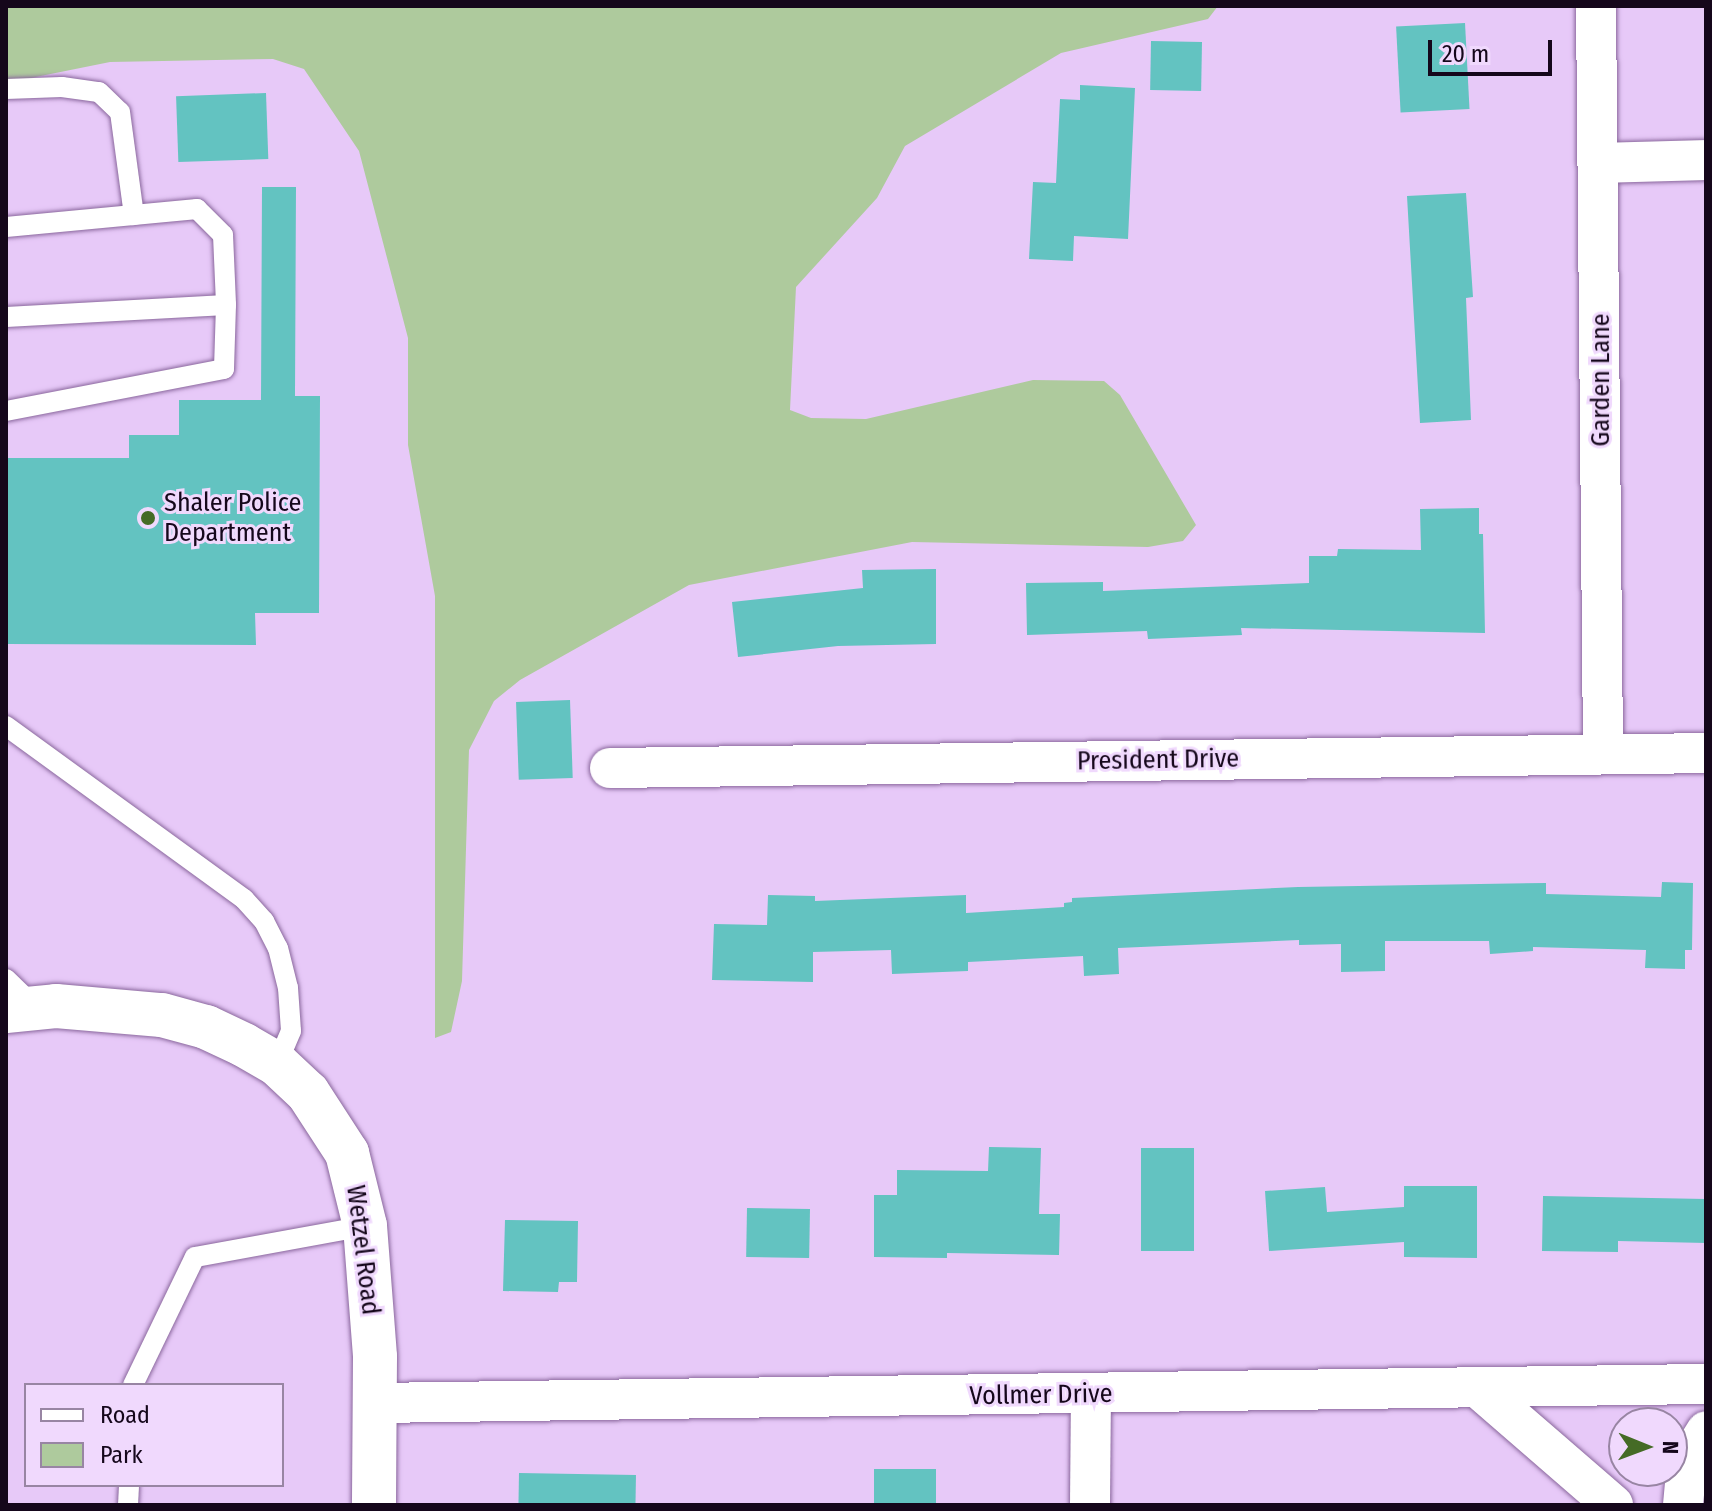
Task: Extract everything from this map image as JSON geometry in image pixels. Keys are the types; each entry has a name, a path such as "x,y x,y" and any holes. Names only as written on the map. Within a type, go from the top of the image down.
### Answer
{"street":[{"name":"Garden Lane","path":"1596,6 1600,163 1603,754"},
{"path":"1600,163 1706,160"},
{"name":"President Drive","path":"610,768 1706,753"},
{"name":"Wetzel Road","path":"16,1000 120,1009 162,1015 206,1027 277,1064 308,1093 347,1153 365,1226 375,1403 374,1505"},
{"name":"Vollmer Drive","path":"375,1403 1706,1384"},
{"path":"1477,1387 1613,1505"},
{"path":"1090,1505 1091,1395"},
{"path":"1683,1505 1687,1462 1706,1431"}],"lane":[{"path":"6,89 62,87 99,92 120,112 134,215"},
{"path":"6,227 197,209 223,235 226,305 224,369 6,411"},
{"path":"6,317 226,305"},
{"path":"6,726 244,899 264,921 278,948 288,988 291,1031 277,1064"},
{"path":"134,1383 195,1257 365,1226"}],"green space":[{"path":"6,6 1218,6 1208,19 1061,53 905,146 877,198 796,287 790,410 811,418 866,419 1033,380 1104,381 1120,395 1196,525 1183,541 1148,547 912,542 689,585 520,680 494,701 469,750 462,981 451,1032 435,1038 435,596 408,445 408,338 359,151 304,69 273,59 110,62 6,83"}],"building":[{"path":"1465,23 1470,109 1401,112 1396,27"},
{"path":"1151,41 1202,42 1201,91 1150,90"},
{"path":"1080,85 1135,88 1128,239 1074,236 1073,261 1029,259 1033,182 1056,183 1060,99 1080,100"},
{"path":"266,93 268,159 178,162 176,96"},
{"path":"262,187 296,187 295,396 320,396 319,613 255,613 256,645 6,644 6,458 129,458 129,435 179,435 179,400 261,400"},
{"path":"1466,193 1473,297 1466,298 1471,420 1420,423 1407,196"},
{"path":"1479,508 1479,534 1483,534 1485,633 1241,628 1242,635 1148,639 1147,631 1027,635 1026,583 1103,582 1103,591 1309,583 1309,556 1337,556 1338,549 1421,550 1420,509"},
{"path":"936,569 936,644 838,646 738,657 732,602 863,588 862,570"},
{"path":"570,700 573,778 519,780 516,702"},
{"path":"1662,882 1693,883 1692,950 1685,950 1685,969 1645,968 1646,950 1533,947 1533,951 1490,954 1489,941 1385,941 1385,971 1341,972 1341,944 1299,945 1299,940 1118,948 1119,974 1084,976 1083,956 968,962 968,971 892,974 891,950 813,952 813,982 712,980 714,924 767,925 768,895 815,896 815,901 966,895 966,913 1064,907 1064,903 1072,902 1072,898 1298,887 1546,883 1546,894 1661,897"},
{"path":"989,1147 1041,1148 1039,1214 1060,1214 1059,1255 947,1253 947,1258 874,1257 874,1195 897,1195 897,1170 988,1171"},
{"path":"1141,1148 1194,1148 1194,1251 1141,1251"},
{"path":"1404,1186 1477,1186 1477,1258 1404,1257 1404,1242 1269,1251 1265,1191 1325,1187 1327,1212 1404,1207"},
{"path":"1543,1196 1706,1199 1706,1243 1618,1241 1618,1252 1542,1251"},
{"path":"747,1208 810,1209 809,1258 746,1257"},
{"path":"505,1220 578,1221 577,1282 559,1282 558,1292 503,1291"},
{"path":"874,1469 936,1469 936,1505 874,1505"},
{"path":"519,1473 636,1475 635,1505 518,1505"}],"place":[{"name":"Shaler Police Department","path":"148,518"}]}
